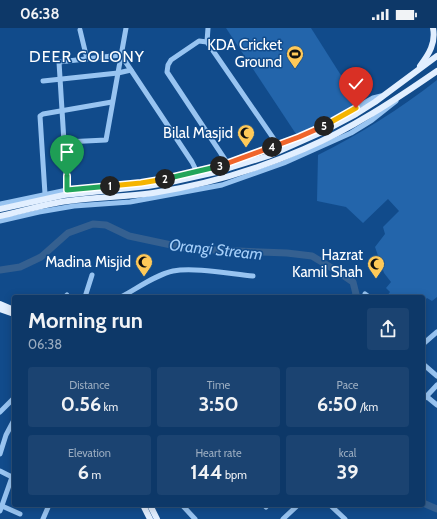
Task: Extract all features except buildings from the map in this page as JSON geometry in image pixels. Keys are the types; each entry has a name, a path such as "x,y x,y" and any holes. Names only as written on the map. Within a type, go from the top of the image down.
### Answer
{"main road":[{"path":"415,72 427,56 432,46 434,37 433,28"},
{"path":"0,209 64,195 148,186 216,172 281,151 356,114 437,56"},
{"path":"0,216 68,201 153,193 233,175 305,149 360,121 437,71"},
{"path":"2,309 12,310"},
{"path":"2,309 12,313"},
{"path":"143,507 150,519"},
{"path":"151,507 157,519"}],"street":[{"path":"65,142 106,140 126,28"},
{"path":"208,28 208,42 278,145"},
{"path":"80,30 88,59"},
{"path":"208,42 199,42 171,60 166,70 228,164"},
{"path":"67,190 59,62 121,55"},
{"path":"121,55 192,162 197,172"},
{"path":"43,81 118,73 131,70"},
{"path":"0,221 74,206 130,202 222,185 284,163 351,134 372,120 414,87"},
{"path":"0,204 67,190 141,183 197,172 228,164 313,132 373,98 381,96"},
{"path":"45,194 40,116 43,114 112,102"},
{"path":"124,295 156,277 172,271 191,270 253,276"},
{"path":"86,295 92,275"},
{"path":"425,343 436,335"},
{"path":"425,366 437,376"},
{"path":"437,385 425,398 437,406"},
{"path":"0,412 12,400"},
{"path":"0,454 12,422"},
{"path":"0,471 12,476"},
{"path":"0,511 12,479"},
{"path":"2,506 20,514"},
{"path":"43,519 48,507"},
{"path":"184,507 195,519"},
{"path":"283,519 296,507"},
{"path":"332,507 345,519"}],"shaded area":[{"name":"KDA Cricket Ground","path":"226,28 311,28 361,107 298,137"},
{"path":"437,80 437,297 432,301 427,298 425,300 425,295 388,295 390,292 386,288 391,282 384,273 375,247 385,234 383,227 399,211 388,199 363,223 346,207 317,201 318,155 349,138 409,101"}],"waterway":[{"name":"Orangi Stream","path":"0,270 20,267 41,257 68,233 93,224 106,225 129,236 190,249 287,253 312,256 353,282 355,295"},
{"name":"Orangi Stream","path":"425,504 437,509"}],"place":[{"name":"KDA Cricket Ground","path":"295,69"},
{"name":"Bilal Masjid","path":"246,148"},
{"name":"Madina Misjid","path":"144,277"},
{"name":"Hazrat Kamil Shah","path":"376,279"}],"district":[{"name":"DEER COLONY","path":"87,56"}],"route":[{"path":"67,176 67,190 141,183 197,172 228,164 313,132 356,108"}]}
